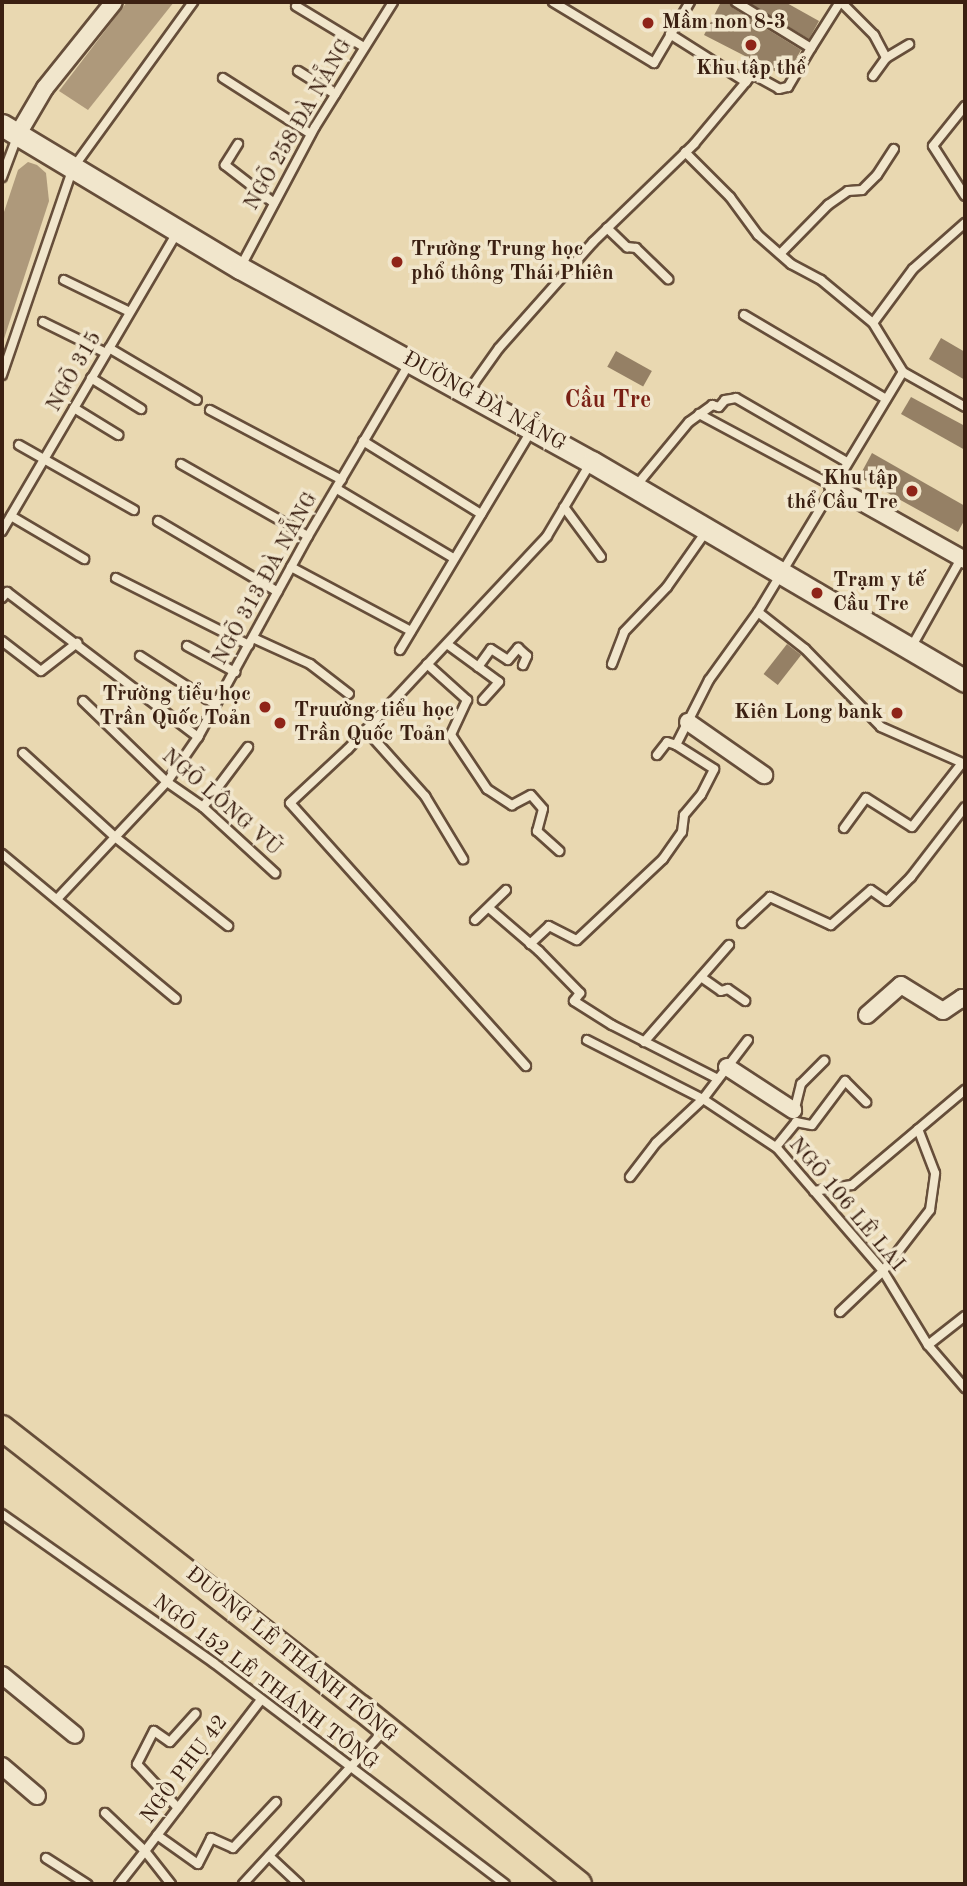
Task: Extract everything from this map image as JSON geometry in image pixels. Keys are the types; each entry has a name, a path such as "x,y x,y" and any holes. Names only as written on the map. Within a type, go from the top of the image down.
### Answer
{"main road":[{"name":"ĐƯỜNG ĐÀ NẴNG","path":"13,131 240,268 592,462 965,681"},
{"name":"ĐƯỜNG LÊ THÁNH TÔNG","path":"2,1428 579,1884"}],"street":[{"path":"13,131 114,2"},
{"path":"833,486 964,556"},
{"path":"688,722 764,775"},
{"path":"867,1015 901,985 943,1011 961,998 965,1000"},
{"path":"722,1073 795,1116"},
{"path":"2,1675 75,1735"},
{"path":"2,1766 37,1796"}],"lane":[{"path":"2,375 72,167 193,2"},
{"path":"553,2 654,63 690,2"},
{"path":"736,2 811,48"},
{"path":"467,393 499,348 607,228 685,152 746,82 755,76 784,89 841,2 874,35 886,58"},
{"name":"NGÕ 258 ĐÀ NẴNG","path":"240,268 311,134 390,3"},
{"path":"296,6 365,47"},
{"path":"670,34 746,82"},
{"path":"873,76 886,58 909,44"},
{"path":"298,71 335,94"},
{"path":"223,78 311,134"},
{"path":"965,106 933,146 965,196"},
{"path":"2,172 13,131"},
{"path":"237,144 225,165 274,203"},
{"path":"780,254 828,205 848,191 862,190 877,176 894,149"},
{"path":"685,152 730,198 758,235 780,254 821,280 873,323 903,372 965,407"},
{"path":"873,323 913,269 965,223"},
{"path":"607,228 627,247 636,248 668,279"},
{"name":"NGÕ 315","path":"2,531 178,230"},
{"path":"64,280 130,312"},
{"path":"744,315 886,399"},
{"path":"43,322 107,350 197,400"},
{"name":"NGÕ 313 ĐÀ NẴNG","path":"57,899 167,782 198,737 308,536 411,361"},
{"path":"676,745 709,680 758,612 903,372"},
{"path":"91,378 141,409"},
{"path":"635,487 699,414 712,405 719,407 725,400 736,398 847,462"},
{"path":"74,408 118,435"},
{"path":"210,410 341,480"},
{"path":"699,414 833,486"},
{"path":"400,650 532,429"},
{"path":"363,441 481,514"},
{"path":"19,445 134,510"},
{"path":"526,1066 290,803 366,730 547,536 592,462"},
{"path":"181,464 308,536"},
{"path":"337,489 453,558"},
{"path":"564,507 601,557"},
{"path":"11,516 84,559"},
{"path":"158,521 278,592"},
{"path":"612,664 624,632 667,587 706,530"},
{"path":"910,649 964,556"},
{"path":"291,567 411,631"},
{"path":"116,578 251,641 310,664 349,694"},
{"path":"2,598 7,592 198,737"},
{"path":"758,612 804,649 881,727 964,764 912,827 866,798 844,828"},
{"path":"2,641 41,671 77,643"},
{"path":"447,644 499,682 483,701"},
{"path":"187,646 235,672"},
{"path":"478,667 491,649 508,660 518,649 527,656 523,665"},
{"path":"141,656 216,705"},
{"path":"428,664 467,700 451,735 487,789 512,805 531,795 543,809 537,831 559,851"},
{"name":"NGÕ LÔNG VŨ","path":"83,701 167,782 203,807 275,873"},
{"path":"366,730 425,796 463,859"},
{"path":"530,944 549,926 576,940 663,859 682,832 684,815 701,795 714,769 667,742 657,755"},
{"path":"203,807 248,747"},
{"path":"23,753 115,837 228,926"},
{"path":"742,923 770,897 831,925 871,890 887,901 911,877 965,807"},
{"path":"2,854 176,999"},
{"path":"475,920 506,890"},
{"path":"489,908 580,993 574,1001 644,1042 722,1073"},
{"path":"644,1042 729,945"},
{"path":"701,977 721,991 728,989 745,1002"},
{"name":"NGÕ 106 LÊ LAI","path":"587,1040 703,1099 776,1147 883,1271 928,1345 965,1388"},
{"path":"630,1177 656,1143 703,1099 748,1040"},
{"path":"776,1147 795,1116 801,1084 824,1061"},
{"path":"795,1116 812,1125 845,1082 866,1102"},
{"path":"814,1191 852,1185 965,1090"},
{"path":"840,1312 883,1271 930,1210 935,1174 918,1129"},
{"path":"928,1345 965,1316"},
{"path":"957,1381 965,1374"},
{"name":"NGÕ 152 LÊ THÁNH TÔNG","path":"2,1514 261,1700 505,1884"},
{"name":"NGÒ PHỤ 42","path":"105,1813 145,1851 261,1700"},
{"path":"178,1808 137,1764 154,1731 170,1742 195,1714"},
{"path":"243,1884 352,1769 384,1730"},
{"path":"158,1835 198,1864 211,1838 233,1848 276,1802"},
{"path":"119,1884 145,1851 171,1884"},
{"path":"269,1856 299,1884"},
{"path":"46,1858 87,1884"}],"shaded area":[{"path":"127,2 174,2 88,110 59,91"},
{"path":"28,162 37,165 46,173 49,201 2,345 2,218 18,170"}],"building":[{"name":"Khu tập thể","path":"721,2 730,2 733,8 801,50 786,77 704,35"},
{"name":"Khu tập thể","path":"748,2 785,2 819,21 809,39"},
{"path":"941,338 965,352 965,380 929,359"},
{"path":"616,351 652,371 643,387 607,367"},
{"name":"Khu tập thể Cầu Tre","path":"911,397 965,426 965,450 901,414"},
{"name":"Khu tập thể Cầu Tre","path":"872,453 965,506 965,519 958,532 859,477"},
{"path":"787,644 801,655 778,685 764,674"}],"place":[{"name":"Mầm non 8-3","path":"648,23"},
{"name":"Khu tập thể","path":"751,45"},
{"name":"Trường Trung học phổ thông Thái Phiên","path":"397,262"},
{"name":"Khu tập thể Cầu Tre","path":"912,491"},
{"name":"Trạm y tế Cầu Tre","path":"817,593"},
{"name":"Trường tiểu học Trần Quốc Toản","path":"265,707"},
{"name":"Kiên Long bank","path":"897,713"},
{"name":"Truường tiểu học Trần Quốc Toản","path":"280,723"}],"district":[{"name":"Cầu Tre","path":"608,402"}]}
